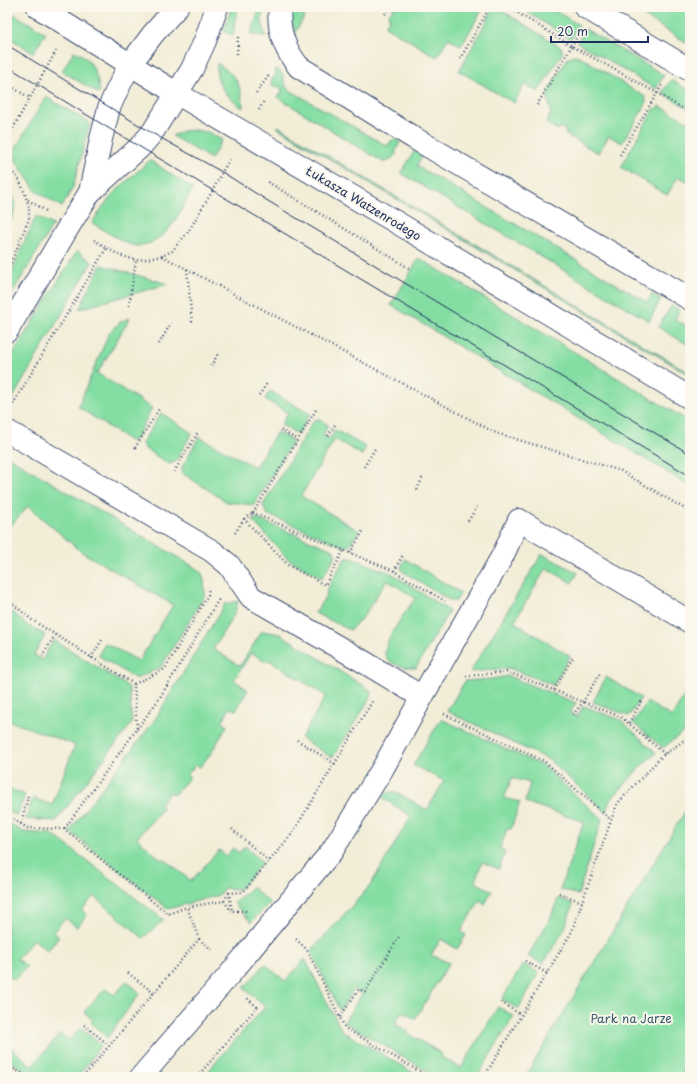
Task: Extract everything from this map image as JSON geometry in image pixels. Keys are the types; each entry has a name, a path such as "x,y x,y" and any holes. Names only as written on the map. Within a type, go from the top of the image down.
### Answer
{"street":[{"name":"Łukasza Watzenrodego","path":"38,7 176,93 690,398"},
{"path":"90,192 109,108 130,64 153,34 177,7"},
{"path":"7,331 90,192 140,147 152,133 192,69 205,41 217,7"},
{"path":"280,7 280,26 282,37 292,59 299,67 414,138 690,299"},
{"path":"585,7 690,70"},
{"path":"7,431 212,551 229,565 251,597 422,697"},
{"path":"141,1077 235,969 332,851 384,768 422,697 503,555 519,520 690,622"}],"path":[{"path":"385,14 390,7"},
{"path":"460,59 490,7"},
{"path":"508,7 572,46 658,93 690,113"},
{"path":"537,105 572,46"},
{"path":"7,139 58,49"},
{"path":"7,84 30,98"},
{"path":"620,155 658,93"},
{"path":"93,239 119,255 136,260 162,256 172,251 188,232 233,154"},
{"path":"230,159 236,163"},
{"path":"7,169 16,175 29,208 29,219 7,272"},
{"path":"263,179 409,268"},
{"path":"27,200 51,214"},
{"path":"11,408 107,247"},
{"path":"162,256 496,433 621,471 690,512"},
{"path":"129,306 136,260"},
{"path":"186,268 192,323"},
{"path":"159,344 171,324"},
{"path":"211,366 219,352"},
{"path":"259,396 268,382"},
{"path":"135,448 159,409"},
{"path":"218,556 244,519 253,512 316,410"},
{"path":"328,436 336,423"},
{"path":"281,430 298,440"},
{"path":"174,472 198,432"},
{"path":"364,467 376,447"},
{"path":"416,490 423,476"},
{"path":"468,521 477,507"},
{"path":"253,512 394,571 449,603"},
{"path":"244,519 288,565 325,585 344,550"},
{"path":"350,553 363,531"},
{"path":"394,571 403,555"},
{"path":"134,684 165,669 208,595 209,582"},
{"path":"64,829 159,698 223,593"},
{"path":"7,599 32,620 134,684"},
{"path":"42,656 55,635"},
{"path":"91,658 102,640"},
{"path":"554,690 573,657"},
{"path":"461,676 508,672 621,717 665,754"},
{"path":"574,715 600,673"},
{"path":"134,684 137,729"},
{"path":"229,893 243,892 270,862 292,834 375,697"},
{"path":"629,723 643,699"},
{"path":"441,712 544,761 611,820"},
{"path":"484,1077 571,933 617,804 665,754 690,736"},
{"path":"297,740 335,764"},
{"path":"21,824 28,796"},
{"path":"7,815 27,828 64,829 168,914 187,907 224,901 229,893"},
{"path":"232,829 270,862"},
{"path":"229,893 232,911"},
{"path":"559,893 582,902"},
{"path":"224,901 232,911"},
{"path":"83,1077 199,939 187,907"},
{"path":"232,911 248,910"},
{"path":"275,919 307,950 345,1028 429,1077"},
{"path":"340,1017 359,989 365,992 400,935"},
{"path":"525,961 547,973"},
{"path":"128,973 154,993"},
{"path":"197,1077 257,1007 243,993"},
{"path":"501,1002 521,1015"},
{"path":"84,1025 109,1045"},
{"path":"681,1077 690,1064"},
{"path":"7,1065 28,1077"}],"green space":[{"path":"231,7 237,7 233,35 224,32"},
{"path":"260,7 266,7 261,18 266,37 251,34"},
{"path":"292,7 310,7 295,33 290,20"},
{"path":"394,7 484,7 461,46 448,38 437,57 385,26 390,17 388,16"},
{"path":"518,7 549,7 579,25 571,39"},
{"path":"649,7 690,7 690,45 644,16"},
{"path":"496,9 501,10 561,47 562,50 562,54 538,92 525,84 514,103 459,71 492,11"},
{"path":"7,10 46,33 33,53 7,36"},
{"path":"585,29 664,75 656,89 577,42"},
{"path":"74,51 85,57 92,65 97,80 99,94 62,71"},
{"path":"573,55 579,56 645,97 645,106 622,143 609,136 598,153 565,134 566,131 560,127 558,130 546,123 551,113 547,93 568,58"},
{"path":"217,63 229,72 237,81 241,93 243,108 224,92 219,84"},
{"path":"275,69 280,71 286,88 387,146 395,139 400,142 395,152 397,153 391,159 383,162 277,97 281,94 282,90 279,86 272,86 271,83 273,77 276,75"},
{"path":"671,80 690,91 690,109 662,93"},
{"path":"46,97 90,123 73,187 62,207 36,191 17,163 14,152"},
{"path":"660,106 690,123 690,182 678,177 667,195 621,167 653,110"},
{"path":"278,126 690,373 690,375 278,128"},
{"path":"194,130 208,132 222,140 211,159 172,136 183,131"},
{"path":"415,150 421,154 422,157 417,166 647,302 652,294 661,299 649,321 401,173"},
{"path":"150,160 193,189 174,222 162,236 144,245 137,246 120,240 92,223 104,205 117,190"},
{"path":"7,190 11,194 15,204 14,214 7,228"},
{"path":"36,216 53,225 7,302 7,286 18,256"},
{"path":"77,251 92,262 7,408 7,363"},
{"path":"419,258 690,422 690,486 391,305"},
{"path":"101,265 168,284 79,309"},
{"path":"672,305 679,311 675,319 690,328 690,346 658,327"},
{"path":"130,318 98,372 95,372 152,408 136,439 130,441 78,407 109,333 120,322"},
{"path":"270,391 310,414 298,434 281,425 288,413 265,399"},
{"path":"161,413 192,433 175,462 169,464 144,448 142,443"},
{"path":"319,419 328,425 323,435 330,439 335,430 366,447 362,455 335,439 301,496 359,531 349,545 345,547 267,514 263,505 314,420"},
{"path":"277,432 293,441 254,505 227,502 182,473 182,467 199,437 255,467"},
{"path":"7,456 199,570 202,574 205,595 161,667 136,679 99,656 99,654 105,643 139,661 173,605 80,551 28,506 7,530"},
{"path":"255,518 333,550 336,555 322,578 288,559 253,521"},
{"path":"542,554 578,573 572,583 546,568 514,622 570,656 553,685 509,668 470,672"},
{"path":"346,558 352,558 393,574 449,611 416,668 398,665 389,661 386,657 385,653 388,640 415,598 387,580 363,617 350,630 315,613"},
{"path":"405,559 461,593 456,601 451,601 402,571 401,567"},
{"path":"238,601 235,613 213,649 240,666 262,631 280,634 370,690 372,695 334,756 331,757 301,738 326,696 269,660 267,662 251,653 234,680 248,690 236,710 230,708 222,722 227,726 211,753 200,767 196,765 187,774 190,777 174,795 170,792 159,805 163,808 137,838 161,860 163,858 191,881 219,850 226,856 233,848 239,853 245,846 262,863 240,889 224,888 219,895 168,909 69,831 154,721 225,604"},
{"path":"7,608 27,625 45,635 34,655 42,660 54,640 129,687 132,723 56,821 26,819 33,798 52,805 75,745 7,719"},
{"path":"508,676 576,703 570,713 577,717 583,706 621,720 656,753 642,765 609,802 606,812 549,760 447,711 465,681"},
{"path":"606,677 641,698 629,716 593,702"},
{"path":"690,686 690,727 663,748 633,723 647,702 672,717"},
{"path":"441,719 543,766 602,819 578,895 560,889 584,822 525,802 530,783 512,778 504,798 520,802 511,829 507,829 500,849 505,852 499,869 482,862 475,882 492,891 485,904 480,900 461,931 466,935 457,949 441,939 431,955 449,963 415,1019 402,1011 395,1024 442,1054 441,1057 461,1068 498,1007 514,1016 477,1077 437,1077 344,1022 362,994 354,989 340,1011 311,951 370,886 411,816 383,798 390,792 396,792 427,810 444,781 413,765"},
{"path":"7,788 25,795 17,816 7,810"},
{"name":"Park na Jarze","path":"690,803 690,1077 525,1077"},
{"path":"7,822 23,832 52,834 164,920 143,938 94,896 82,910 87,915 77,927 65,918 53,932 59,937 47,951 34,939 17,959 27,967 14,980 7,973"},
{"path":"252,887 270,903 251,922 234,903"},
{"path":"558,898 573,904 565,928 543,964 528,956 550,919"},
{"path":"305,959 342,1031 421,1077 202,1077 265,1007 244,988 265,964 285,981"},
{"path":"523,964 539,973 518,1009 502,999"},
{"path":"127,981 140,993 107,1038 91,1023 93,1020 84,1012 105,989 114,995"},
{"path":"81,1028 101,1045 78,1077 35,1077 7,1059 7,1044 32,1066 60,1034 69,1040"}],"tram line":[{"path":"7,45 152,133 222,172 690,454"},
{"path":"7,66 690,476"}]}
